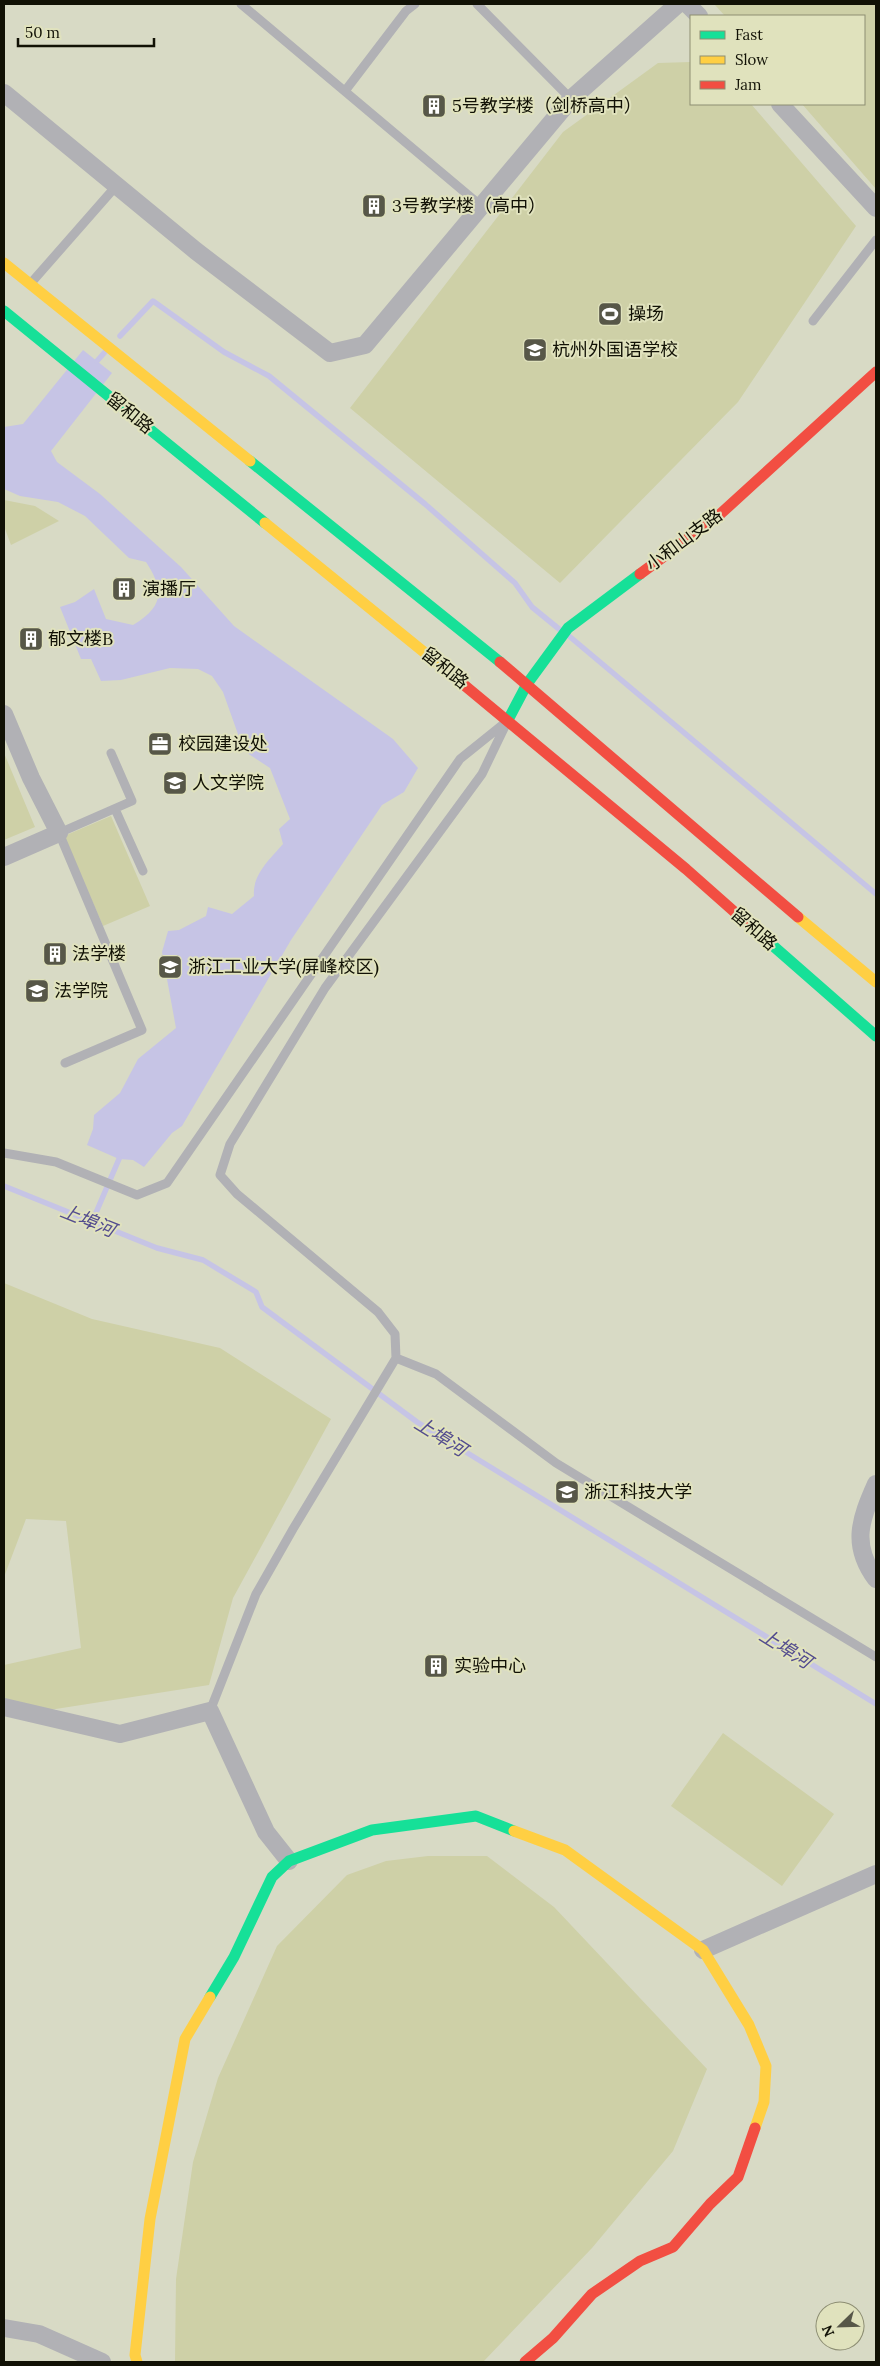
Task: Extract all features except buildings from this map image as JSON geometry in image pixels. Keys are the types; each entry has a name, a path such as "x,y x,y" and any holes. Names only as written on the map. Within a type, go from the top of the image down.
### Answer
{"main road":[{"path":"4,263 527,684 722,854 876,982"},
{"name":"留和路","path":"4,311 508,720 686,869 876,1036"},
{"name":"小和山支路","path":"508,720 527,684 568,628 717,517 862,387 876,372"},
{"path":"137,2362 135,2355 150,2219 185,2039 234,1957 272,1877 289,1861 372,1830 476,1816 565,1850 703,1950 749,2025 766,2066 764,2102 738,2177 710,2204 674,2247 640,2261 592,2294 553,2338 525,2362"}],"street":[{"path":"4,93 196,251 330,353 365,345 480,205 571,99 678,4"},
{"path":"687,4 698,15"},
{"path":"781,105 876,208"},
{"path":"4,714 31,778 59,833 4,857"},
{"path":"876,1484 862,1515 859,1542 869,1570 876,1579"},
{"path":"4,1707 120,1734 210,1712 266,1832 289,1861"},
{"path":"703,1950 876,1874"},
{"path":"4,2328 39,2334 102,2362"}],"lane":[{"path":"241,4 480,205"},
{"path":"345,91 406,11 415,4"},
{"path":"477,4 571,99"},
{"path":"30,284 117,186"},
{"path":"814,321 876,240"},
{"path":"4,1153 56,1162 137,1195 167,1183 460,759 508,720"},
{"path":"210,1712 256,1594 396,1358 395,1334 378,1312 237,1194 220,1175 230,1144 325,988 482,774 508,720"},
{"path":"65,1063 142,1030 59,833 132,801 111,753"},
{"path":"115,809 143,871"},
{"path":"396,1358 436,1374 556,1463 876,1657"}],"green space":[{"path":"876,4 876,189 803,105 865,105 865,15 724,15 715,5"},
{"name":"操场","path":"690,62 690,105 752,105 856,226 738,402 560,583 350,408 563,132 658,63"},
{"path":"4,500 35,506 59,521 11,545 4,526"},
{"path":"4,753 35,827 4,840"},
{"path":"111,816 150,906 103,926 64,836"},
{"path":"4,1283 92,1319 220,1348 331,1419 233,1598 209,1685 11,1716 4,1703 4,1665 81,1648 66,1521 26,1519 4,1577"},
{"path":"723,1733 834,1814 782,1886 671,1806"},
{"path":"428,1856 487,1856 554,1907 707,2069 673,2151 592,2248 483,2362 175,2362 176,2279 193,2162 218,2078 277,1946 347,1875 386,1861"}],"water":[{"path":"83,350 112,373 51,451 57,462 100,494 181,567 234,626 393,739 418,768 404,792 382,805 291,940 182,1126 172,1133 144,1167 133,1160 119,1159 87,1145 93,1129 94,1115 120,1093 138,1059 176,1028 162,952 168,931 179,930 206,916 208,907 232,914 254,896 254,888 259,874 283,844 279,829 290,819 270,768 244,751 223,692 212,676 198,669 170,668 121,680 101,681 91,659 81,659 60,607 75,602 94,589 106,619 133,625 150,612 158,598 156,582 146,562 129,558 85,516 58,502 20,496 4,489 4,427 23,424"}],"waterway":[{"path":"120,336 153,301 224,352 269,376 425,504 515,583 532,607 559,629"},
{"path":"97,361 105,352"},
{"path":"569,636 876,894"},
{"path":"92,1222 119,1159"},
{"name":"上埠河","path":"4,1186 157,1248 203,1260 256,1292 262,1307 417,1422 876,1704"}],"traffic: fast":[{"path":"4,311 265,523"},
{"path":"250,461 500,662"},
{"path":"508,720 527,684 568,628 640,574"},
{"path":"747,923 876,1036"},
{"path":"210,1997 234,1957 272,1877 289,1861 372,1830 476,1816 514,1831"}],"traffic: slow":[{"path":"4,263 250,461"},
{"path":"265,523 446,670"},
{"path":"798,917 876,982"},
{"path":"514,1831 565,1850 703,1950 749,2025 766,2066 764,2102 755,2128"},
{"path":"137,2362 135,2355 150,2219 185,2039 210,1997"}],"traffic: jam":[{"path":"640,574 717,517 876,372"},
{"path":"500,662 798,917"},
{"path":"446,670 686,869 747,923"},
{"path":"525,2362 553,2338 592,2294 640,2261 673,2247 710,2204 738,2177 755,2128"}],"place":[{"name":"5号教学楼（剑桥高中）","path":"434,106"},
{"name":"3号教学楼（高中）","path":"374,206"},
{"name":"操场","path":"610,314"},
{"name":"杭州外国语学校","path":"535,350"},
{"name":"演播厅","path":"124,589"},
{"name":"郁文楼B","path":"31,639"},
{"name":"校园建设处","path":"160,744"},
{"name":"人文学院","path":"175,783"},
{"name":"法学楼","path":"55,954"},
{"name":"浙江工业大学(屏峰校区)","path":"170,967"},
{"name":"法学院","path":"37,991"},
{"name":"浙江科技大学","path":"567,1492"},
{"name":"实验中心","path":"436,1666"}]}
